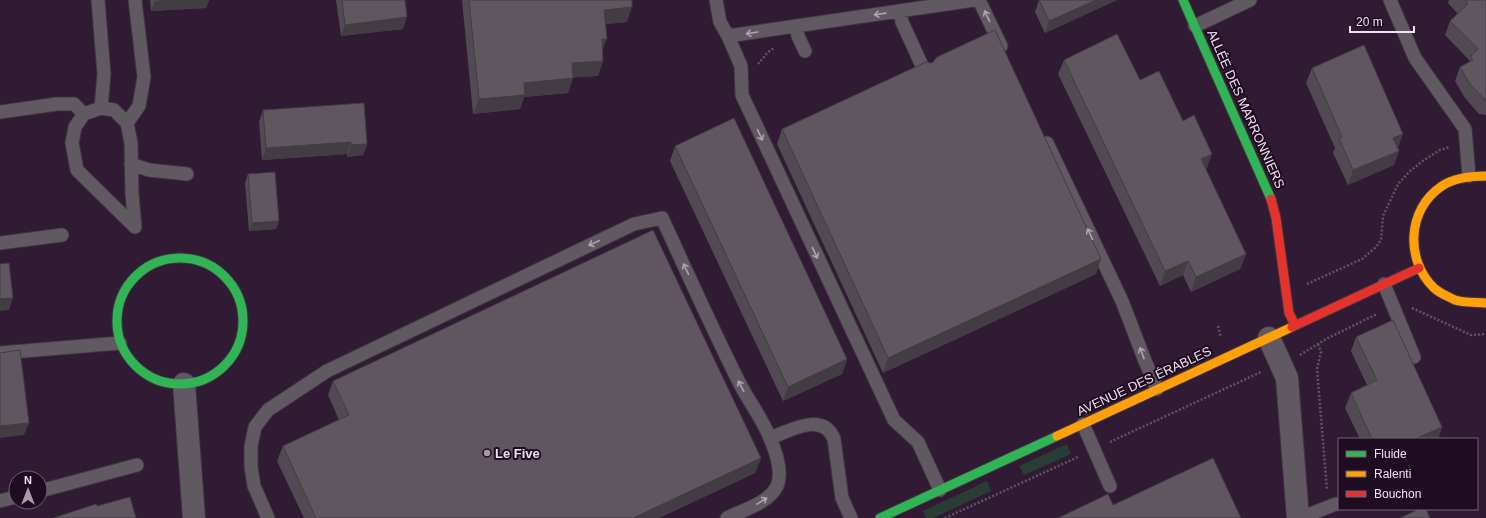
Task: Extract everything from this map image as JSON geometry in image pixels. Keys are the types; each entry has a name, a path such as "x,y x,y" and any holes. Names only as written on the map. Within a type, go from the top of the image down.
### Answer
{"street":[{"name":"ALLÉE DES MARRONNIERS","path":"1183,0 1271,198 1276,218 1289,313 1295,325"},
{"path":"1486,176 1469,176 1447,183 1437,190 1426,200 1419,212 1413,235 1414,252 1419,268 1426,280 1438,291 1449,298 1463,303 1486,303"},
{"path":"180,258 199,260 214,268 225,276 234,288 240,300 243,313 241,339 224,367 212,375 196,382 184,384 170,384 158,381 146,375 136,367 127,356 120,342 116,329 116,315 119,302 125,289 134,277 144,269 154,263 166,259 180,258"},
{"name":"AVENUE DES ÉRABLES","path":"880,518 1419,268"},
{"path":"1269,338 1287,378 1299,518"},
{"path":"184,384 194,518"}],"lane":[{"path":"98,0 104,74 101,108"},
{"path":"127,123 139,106 144,77 136,0"},
{"path":"716,0 720,22 741,66 742,95 894,420 918,442 940,490"},
{"path":"728,36 974,0"},
{"path":"979,0 1007,58"},
{"path":"1195,26 1250,0"},
{"path":"1390,0 1415,58 1465,129 1469,176"},
{"path":"900,11 902,22 924,70"},
{"path":"796,26 798,36 805,52"},
{"path":"0,112 57,104 74,104 84,114"},
{"path":"101,108 114,110 127,123 131,143 135,227 77,170 72,143 75,127 84,114 101,108"},
{"path":"1041,130 1122,301 1157,389"},
{"path":"131,164 149,170 187,174"},
{"path":"268,518 254,486 251,467 251,446 255,427 268,410 312,379 333,368 634,224 662,218 741,386 770,438 779,471 777,485 771,494 762,501 727,518"},
{"path":"0,243 62,235"},
{"path":"1384,284 1414,357"},
{"path":"0,353 120,342"},
{"path":"770,438 804,425 812,424 822,426 830,431 834,439 842,498 851,518"},
{"path":"1083,424 1110,486"},
{"path":"48,489 137,465"},
{"path":"1299,518 1332,506"}],"path":[{"path":"1287,294 1362,259 1376,247 1381,240 1383,216 1398,184 1410,171 1440,150 1452,146 1466,145"},
{"path":"1318,344 1321,352 1317,369 1332,506"}],"shaded area":[{"path":"0,0 1486,0 1486,518 0,518"}],"green space":[{"path":"1067,444 1071,454 1024,475 1019,466"},
{"path":"987,481 991,491 933,518 926,518 923,511"}],"building":[{"path":"342,0 405,0 407,17 345,25"},
{"path":"469,0 632,0 632,7 604,10 607,39 602,39 603,61 572,63 573,78 524,83 525,95 479,99"},
{"path":"1039,0 1096,0 1049,21"},
{"path":"1465,0 1486,0 1486,100 1470,84 1460,67 1473,60 1471,56 1478,49 1450,21 1468,4"},
{"path":"995,30 1101,259 888,358 782,129 926,62 932,63 937,57"},
{"path":"1117,34 1140,80 1159,71 1183,121 1194,115 1212,154 1201,159 1246,254 1196,277 1188,261 1165,271 1064,60"},
{"path":"1364,45 1403,134 1393,138 1399,151 1353,170 1339,138 1342,137 1312,68"},
{"path":"364,103 367,144 351,145 351,142 266,148 263,110"},
{"path":"734,118 847,359 788,387 675,146"},
{"path":"275,172 279,221 252,223 248,174"},
{"path":"653,230 761,458 633,518 316,518 283,446 349,415 333,381"},
{"path":"9,263 13,298 0,299 0,264"},
{"path":"1393,320 1442,427 1417,438 1372,438 1351,393 1377,380 1356,337"},
{"path":"20,350 29,423 0,426 0,353"},
{"path":"1213,458 1241,518 1058,518 1108,494 1113,505"},
{"path":"130,497 136,518 53,518 96,504 97,506"},
{"path":"1417,510 1426,510 1430,518 1400,518"}],"traffic: fast":[{"path":"1183,0 1271,199"},
{"path":"186,258 198,260 210,265 225,276 236,291 241,303 243,321 241,339 236,351 225,366 210,377 198,382 174,384 162,382 150,377 135,366 124,351 119,339 117,315 119,303 124,291 135,276 150,265 162,260 186,258"},
{"path":"880,518 1057,436"}],"traffic: slow":[{"path":"1486,176 1463,178 1442,186 1430,196 1422,208 1416,221 1414,235 1418,263 1425,277 1434,288 1455,300 1486,303"},
{"path":"1057,436 1292,327"}],"traffic: jam":[{"path":"1271,199 1276,218 1289,313 1295,325"},
{"path":"1292,327 1419,268"}],"place":[{"name":"Le Five","path":"487,453"}]}
